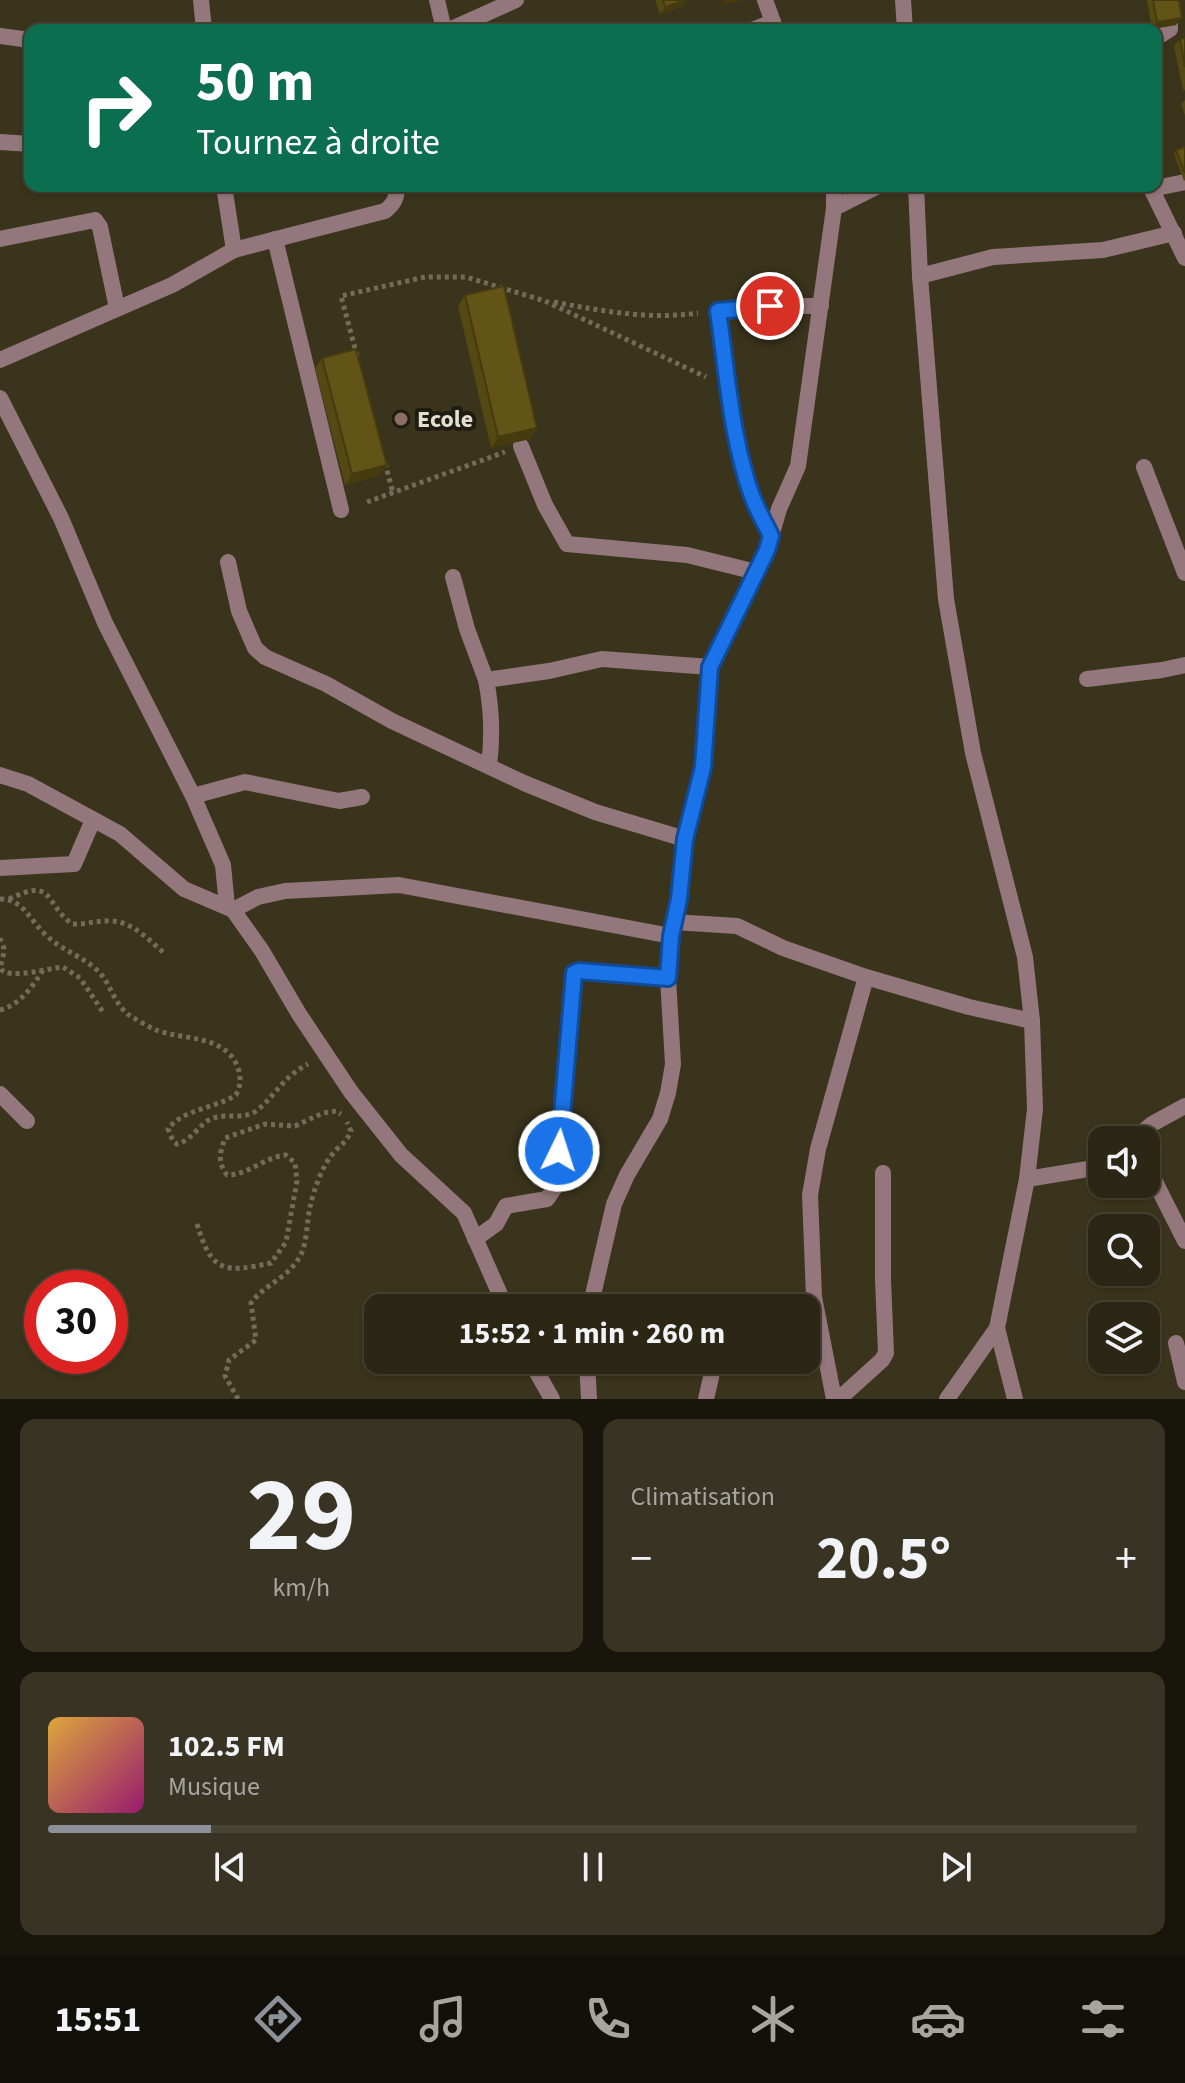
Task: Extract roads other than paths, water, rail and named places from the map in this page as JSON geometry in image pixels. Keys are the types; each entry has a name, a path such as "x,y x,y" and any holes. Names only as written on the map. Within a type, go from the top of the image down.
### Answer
{"street":[{"path":"201,0 203,24"},
{"path":"437,0 445,24"},
{"path":"461,24 516,0"},
{"path":"765,0 773,24"},
{"path":"903,0 905,24"},
{"path":"1162,34 1170,29 1170,0"},
{"path":"0,36 24,39"},
{"path":"0,142 24,144"},
{"path":"1162,186 1185,182"},
{"path":"225,192 234,250"},
{"path":"0,360 172,285 234,250 385,211 392,205 397,192"},
{"path":"593,1294 614,1204 660,1119 668,1093 673,1064 668,978 672,929 679,899 685,839 703,767 710,667 756,572 798,466 834,192"},
{"path":"834,208 866,192"},
{"path":"916,192 946,599 973,753 1025,957 1032,1021 1035,1109 1027,1179 997,1328 947,1399"},
{"path":"1152,192 1185,258"},
{"path":"0,239 95,220 100,227 117,308"},
{"path":"920,276 993,257 1103,250 1174,233"},
{"path":"275,239 341,510"},
{"path":"771,536 749,486 729,388 718,311 770,306 821,306"},
{"path":"0,398 61,518 105,623 193,796 223,865 230,908 262,951 351,1092 401,1155 464,1213 500,1294"},
{"path":"521,446 545,505 567,544 687,555 756,572"},
{"path":"1144,467 1185,573"},
{"path":"228,562 239,611 255,648 265,657 326,684 392,721 524,783 595,812 685,839"},
{"path":"453,577 467,629 486,680 492,709 489,765"},
{"path":"486,680 602,659 710,667"},
{"path":"1087,679 1185,665"},
{"path":"0,775 28,784 120,834 184,889 230,908 285,891 399,885 672,929 737,926 783,948 866,977 969,1007 1032,1021"},
{"path":"193,796 245,782 339,801 362,797"},
{"path":"0,868 77,863 93,820"},
{"path":"475,1239 496,1224 506,1206 547,1199 555,1187 574,973 668,978"},
{"path":"866,977 818,1149 810,1195 814,1297 836,1399 882,1360 886,1353 883,1173"},
{"path":"0,1094 27,1121"},
{"path":"1150,1126 1185,1106"},
{"path":"1027,1179 1088,1169"},
{"path":"1160,1192 1185,1241"},
{"path":"997,1328 1015,1399"},
{"path":"1176,1343 1185,1382"},
{"path":"538,1374 552,1399"},
{"path":"588,1374 589,1399"},
{"path":"706,1399 712,1374"}],"place":[{"name":"Ecole","path":"401,419"}]}
